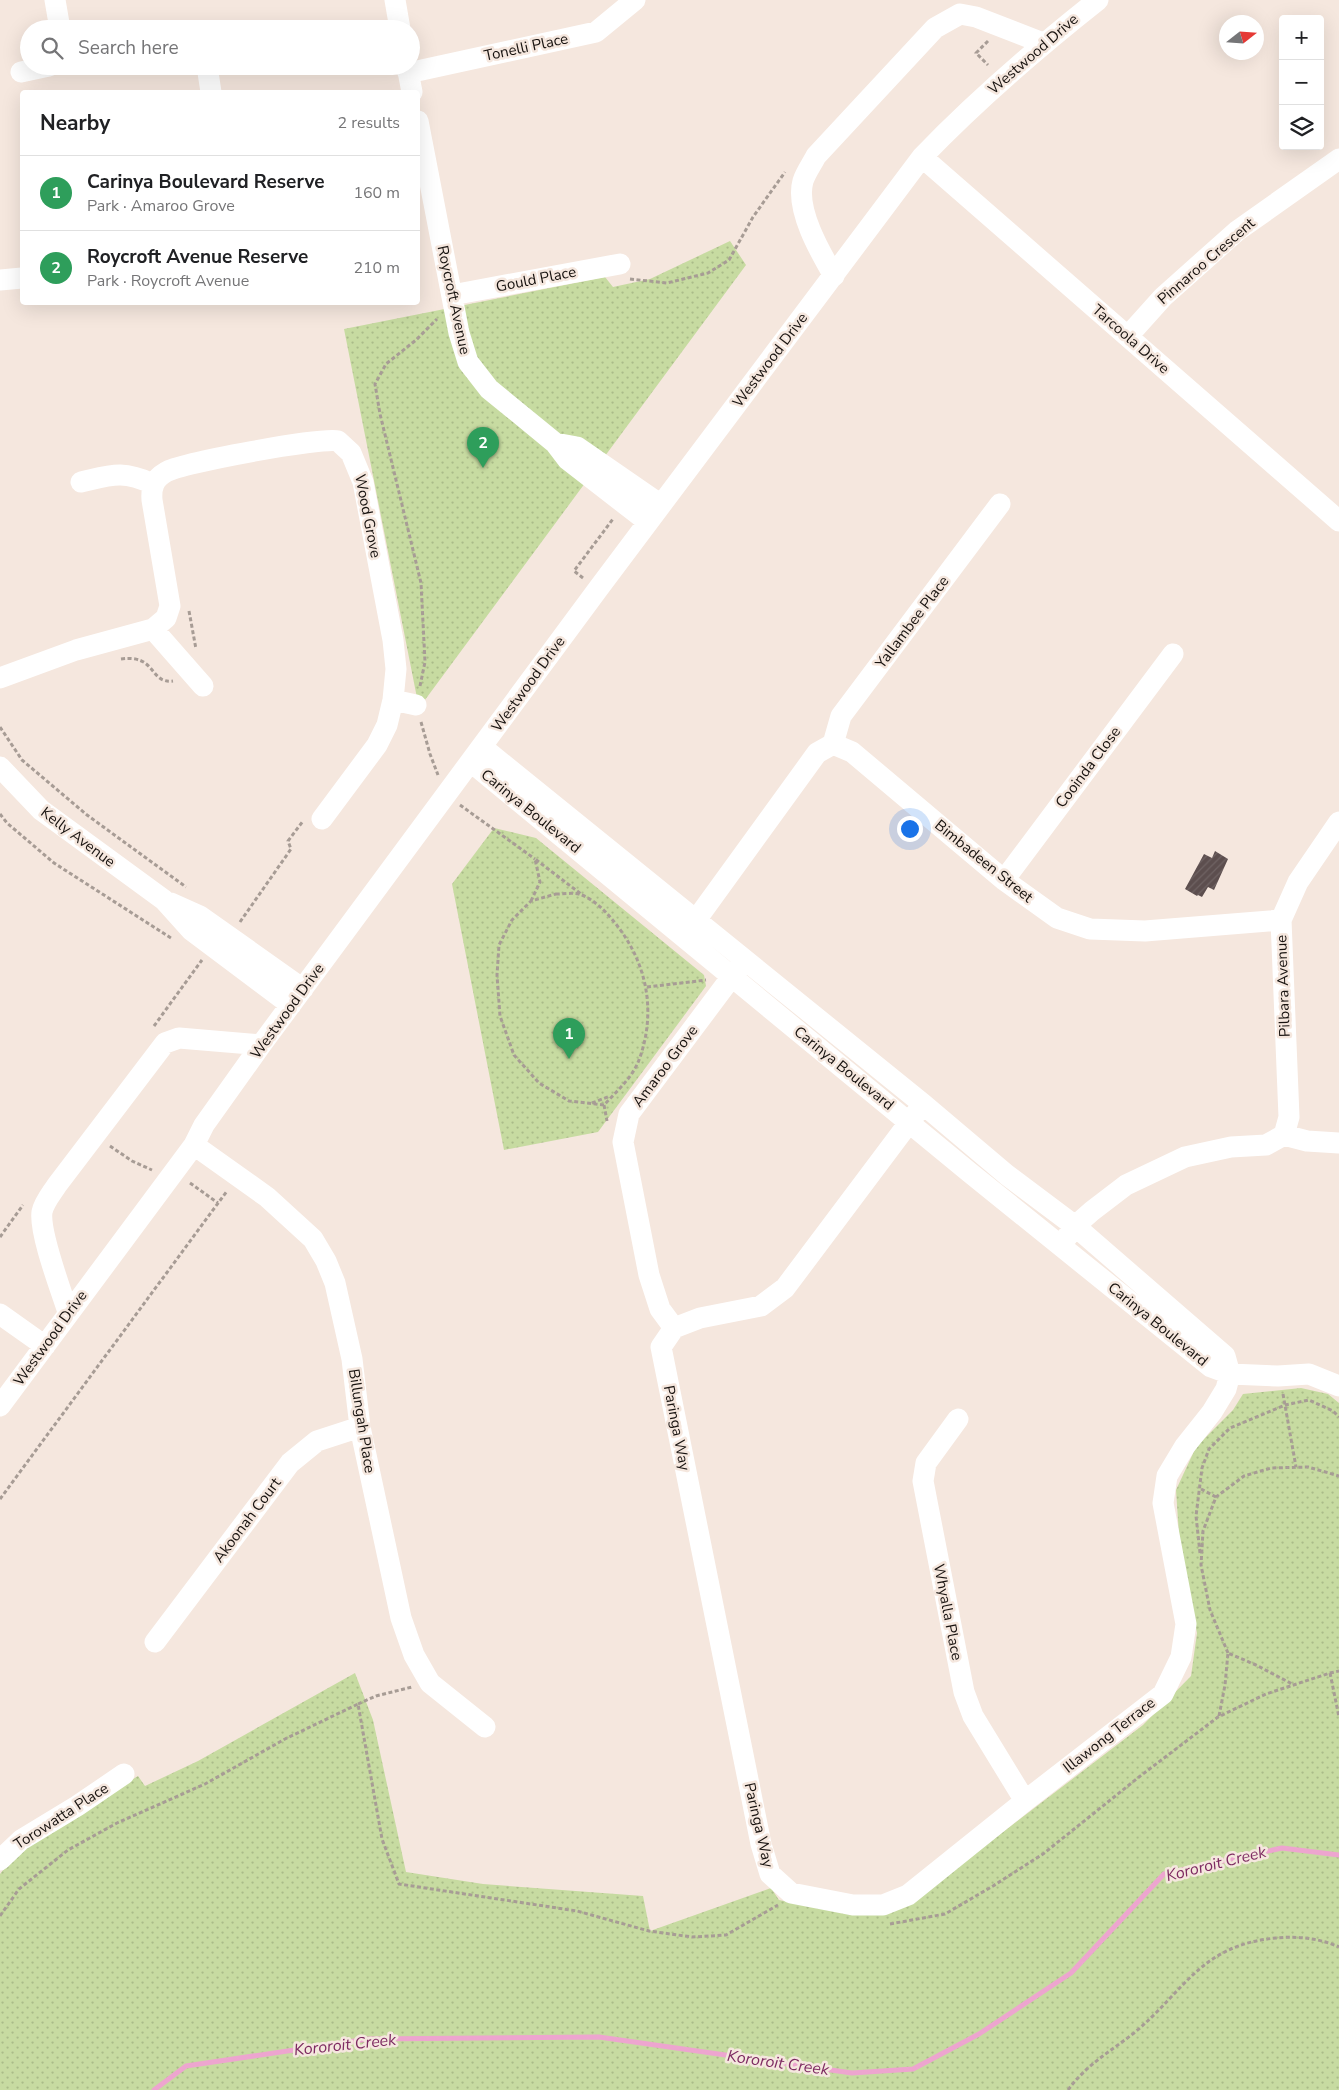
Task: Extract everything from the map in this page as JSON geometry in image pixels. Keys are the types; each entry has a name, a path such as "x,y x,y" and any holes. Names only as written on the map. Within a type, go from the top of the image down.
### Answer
{"street":[{"path":"55,0 58,20"},
{"path":"395,0 398,20"},
{"name":"Tonelli Place","path":"420,74 596,32 635,0"},
{"name":"Westwood Drive","path":"0,1406 7,1386 45,1346 68,1312 194,1145 204,1125 261,1045 598,589 922,157 957,120 1043,43 1098,0"},
{"path":"834,276 816,244 803,208 803,181 816,156 935,28 960,14 976,18 1043,43"},
{"path":"208,75 211,90"},
{"name":"Roycroft Avenue","path":"420,131 459,333 468,362 489,389 555,443 568,460 648,522"},
{"name":"Tarcoola Drive","path":"922,157 1339,520"},
{"name":"Pinnaroo Crescent","path":"1128,336 1163,297 1237,230 1339,159"},
{"name":"Gould Place","path":"452,295 620,264"},
{"path":"0,280 20,278"},
{"name":"Wood Grove","path":"153,484 166,472 187,464 316,441 336,440 346,446 359,467 393,640 396,669 393,700 387,725 377,745 314,818"},
{"name":"Roycroft Avenue","path":"555,443 577,447 661,505"},
{"path":"0,678 76,650 154,629 166,618 170,606 152,500 153,484 136,476 126,474 81,482"},
{"name":"Yallambee Place","path":"833,744 841,716 1000,504"},
{"path":"154,629 196,679"},
{"name":"Cooinda Close","path":"1004,880 1173,654"},
{"path":"393,700 416,705"},
{"path":"690,928 817,753 833,744"},
{"name":"Bimbadeen Street","path":"833,744 852,752 1004,880 1057,918 1090,929 1144,931 1281,920"},
{"name":"Carinya Boulevard","path":"476,755 690,928 745,960 923,1104 1007,1175 1074,1226 1155,1309"},
{"name":"Kelly Avenue","path":"0,767 42,810 164,900 191,930 297,998"},
{"name":"Pilbara Avenue","path":"1284,1135 1289,1117 1281,920 1298,882 1338,826"},
{"name":"Carinya Boulevard","path":"690,928 723,977 819,1048 968,1172 1062,1245 1224,1356 1230,1374"},
{"name":"Amaroo Grove","path":"674,1328 660,1309 649,1275 623,1142 629,1114 723,977 745,960"},
{"path":"819,1048 830,1029"},
{"path":"68,1312 46,1239 42,1217 42,1209 57,1185 165,1042 179,1038 261,1045"},
{"path":"674,1328 700,1318 761,1306 785,1288 923,1104"},
{"path":"1062,1245 1074,1226 1092,1210 1126,1186 1184,1157 1232,1147 1266,1145 1284,1135 1307,1141 1339,1143"},
{"name":"Billungah Place","path":"194,1145 267,1197 313,1239 326,1261 335,1283 352,1359 360,1427 401,1618 414,1655 430,1683 485,1727"},
{"path":"968,1172 982,1154"},
{"path":"995,1193 1007,1175"},
{"path":"0,1314 45,1346"},
{"name":"Paringa Way","path":"674,1328 661,1346 761,1844 770,1874"},
{"path":"1230,1374 1278,1376 1309,1374 1339,1386"},
{"name":"Illawong Terrace","path":"770,1874 790,1893 853,1906 884,1905 908,1895 1163,1694 1181,1657 1186,1624 1163,1503 1168,1476 1185,1446 1212,1412 1226,1389 1230,1374"},
{"name":"Whyalla Place","path":"958,1419 926,1463 923,1481 964,1692 973,1716 1025,1801"},
{"name":"Akoonah Court","path":"156,1642 290,1463 317,1440 360,1427"},
{"name":"Torowatta Place","path":"0,1860 21,1840 77,1806 124,1774"}],"path":[{"path":"620,264 631,280 667,284 708,273 729,260 753,217 786,170"},
{"path":"441,316 416,340 386,364 375,384 380,414 421,583 425,662 416,705 430,754 446,795 535,859 581,894 607,912 625,936 640,963 647,987 648,1025 638,1061 626,1082 604,1105 569,1101 539,1083 514,1056 500,1016 499,945 512,920 531,901 540,882 535,859"},
{"path":"598,589 574,571 616,514"},
{"path":"120,659 136,658 142,660 159,678 169,682 182,678 196,679 196,658 187,602"},
{"path":"0,727 22,760 87,815 190,890"},
{"path":"0,814 7,823 54,862 178,943"},
{"path":"238,925 291,849 288,841 314,818"},
{"path":"531,901 556,894 581,894"},
{"path":"195,953 210,964"},
{"path":"647,987 723,977"},
{"path":"109,1145 132,1161 152,1170"},
{"path":"189,1182 218,1203"},
{"path":"0,1499 232,1184"},
{"path":"1278,1376 1296,1467"},
{"path":"1218,1717 1225,1685 1228,1653 1210,1610 1201,1565 1196,1516 1201,1489 1202,1468 1209,1449 1230,1428 1285,1405 1309,1400 1333,1411 1339,1417"},
{"path":"1201,1565 1203,1531 1216,1497 1244,1476 1271,1468 1308,1467 1339,1476"},
{"path":"1201,1489 1216,1497"},
{"path":"1228,1653 1294,1685"},
{"path":"881,1924 945,1914 1044,1854 1139,1777 1218,1717 1266,1694 1330,1672 1339,1671"},
{"path":"1330,1672 1339,1717"},
{"path":"0,1916 19,1889 68,1850 117,1823 205,1784 285,1739 358,1704 376,1696 430,1683"},
{"path":"358,1704 382,1839 399,1884 577,1911 650,1931 692,1936 726,1935 777,1906 786,1908"},
{"path":"1068,2090 1089,2067 1134,2032 1200,1968 1218,1955 1246,1942 1282,1938 1316,1940 1339,1947"}],"green space":[{"path":"730,241 746,265 419,708 344,329 605,277 613,287 650,279"},
{"path":"494,828 536,838 704,975 706,986 598,1132 504,1150 452,884"},
{"path":"1301,1388 1328,1394 1339,1403 1339,2090 0,2090 0,1874 20,1849 138,1776 145,1786 198,1761 355,1673 373,1720 406,1872 483,1884 643,1896 650,1931 771,1888 779,1900 813,1907 905,1907 1143,1725 1191,1676 1197,1633 1180,1550 1176,1490 1196,1447 1233,1410 1243,1394"}],"building":[{"path":"1215,851 1228,859 1214,890 1208,887 1202,897 1197,896 1185,889 1204,854 1212,858"}],"waterway":[{"name":"Kororoit Creek","path":"154,2090 186,2066 368,2039 599,2037 852,2073 913,2069 979,2034 1071,1973 1164,1874 1282,1848 1339,1855"}],"place":[{"name":"Roycroft Avenue Reserve","path":"483,468"},
{"name":"Carinya Boulevard Reserve","path":"569,1059"}]}
